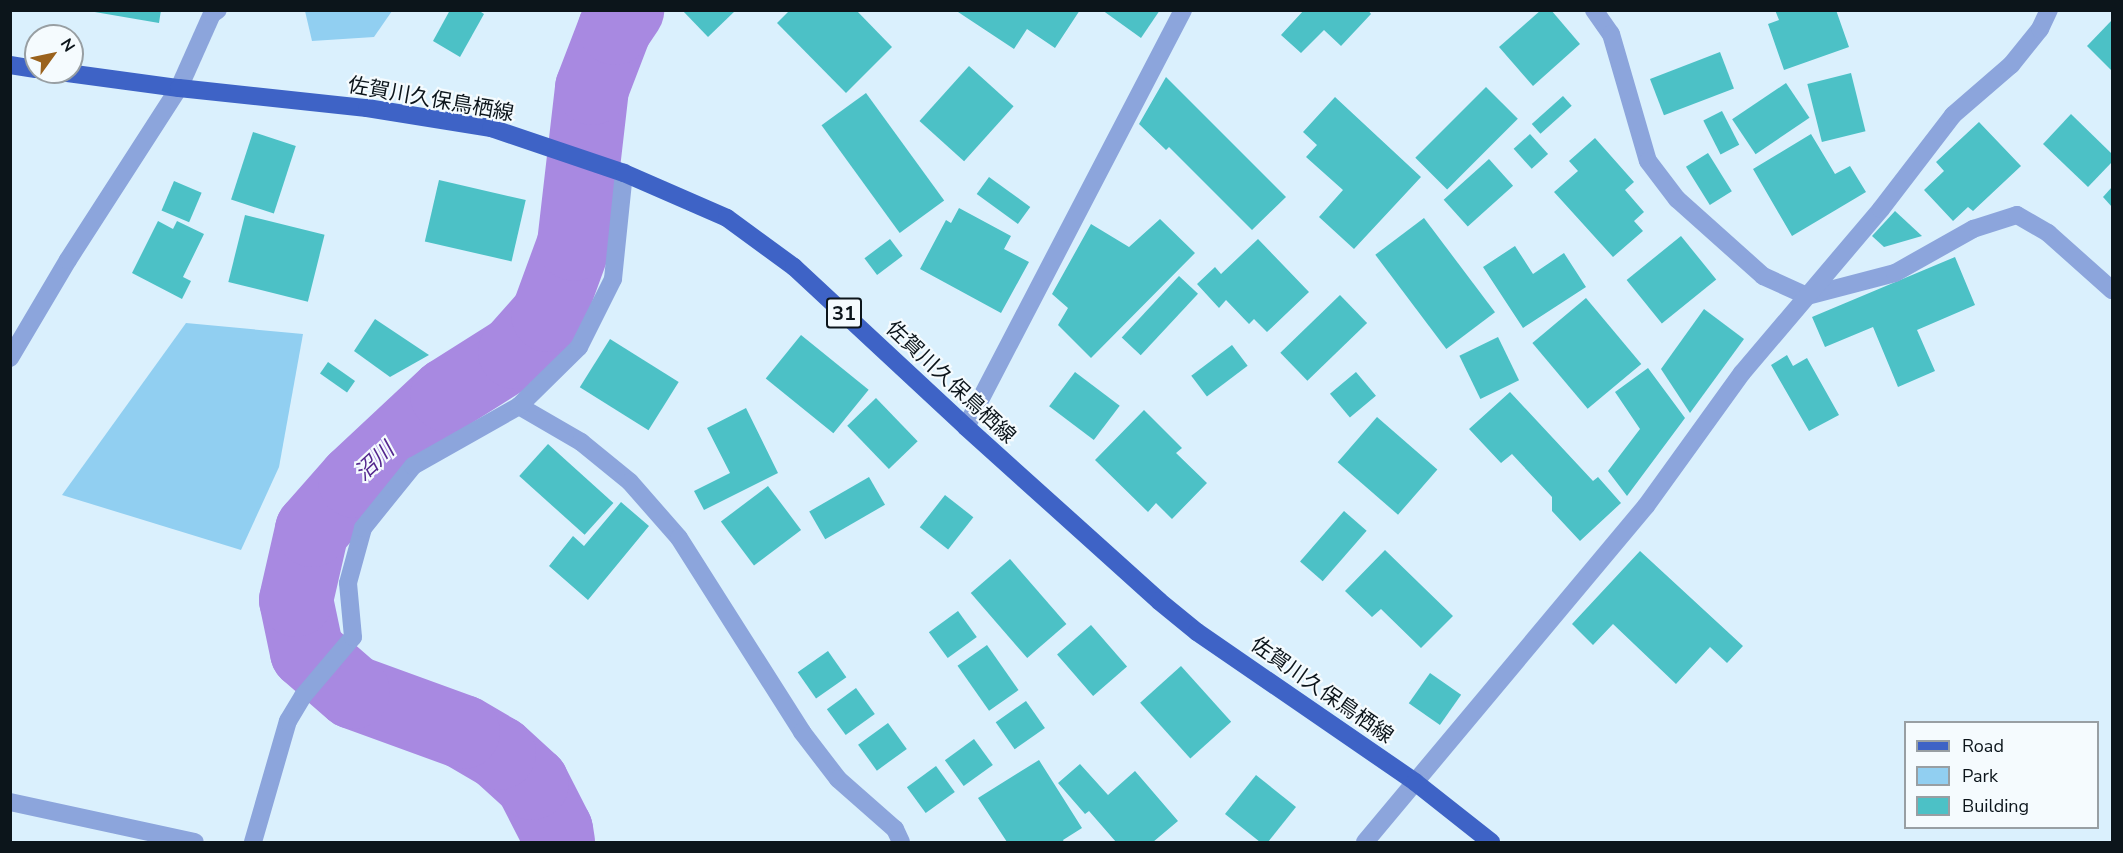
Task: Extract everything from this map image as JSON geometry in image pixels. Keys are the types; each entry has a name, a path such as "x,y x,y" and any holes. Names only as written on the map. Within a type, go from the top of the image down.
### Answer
{"main road":[{"name":"佐賀川久保鳥栖線","path":"84,75 367,108 491,128 624,173 727,218 794,267 966,427 1190,626 1415,782 1491,843"}],"street":[{"path":"966,427 1183,10"},
{"path":"1594,10 1611,33 1648,160 1677,199 1763,276 1807,296 1895,273 1973,229 2017,214 2048,233 2112,290"},
{"path":"1365,843 1646,506 1742,374 1881,209 1953,115 2011,65 2040,29 2049,10"},
{"path":"10,358 68,260 179,88 214,12"},
{"path":"253,843 288,721 303,696 353,637 348,583 363,528 413,466 519,406 579,347 613,279 624,173"},
{"path":"519,406 581,442 630,482 679,538 802,732 838,778 895,830 901,843"},
{"path":"10,802 195,843"}],"green space":[{"path":"305,10 392,11 374,37 312,41"},
{"path":"186,323 303,334 279,467 241,550 62,495"}],"building":[{"path":"83,10 161,10 159,23"},
{"path":"450,10 478,10 484,14 460,57 433,41"},
{"path":"682,10 736,10 708,37"},
{"path":"790,10 856,10 892,47 846,93 777,23"},
{"path":"955,10 1080,10 1055,48 1027,29 1014,49"},
{"path":"1102,10 1160,10 1141,38"},
{"path":"1304,10 1368,10 1371,14 1341,46 1324,30 1301,53 1281,35"},
{"path":"1541,10 1551,10 1580,44 1533,86 1499,47"},
{"path":"1775,10 1836,10 1849,47 1784,70 1768,24 1779,20"},
{"path":"2112,20 2112,71 2087,46"},
{"path":"1720,52 1734,88 1664,115 1650,79"},
{"path":"969,66 1014,106 964,161 919,121"},
{"path":"1851,73 1866,131 1822,142 1807,84"},
{"path":"1166,77 1286,197 1252,230 1169,147 1166,150 1139,124"},
{"path":"1786,83 1809,118 1756,154 1732,119"},
{"path":"1486,87 1518,119 1447,190 1415,158"},
{"path":"866,93 944,201 900,233 822,125"},
{"path":"1563,96 1572,106 1540,134 1532,124"},
{"path":"1335,97 1421,177 1354,249 1319,217 1343,190 1306,157 1317,145 1303,132"},
{"path":"1722,111 1739,145 1721,154 1703,121"},
{"path":"2071,114 2112,154 2112,162 2088,187 2043,144"},
{"path":"1979,122 2021,166 1973,211 1968,207 1953,221 1924,190 1944,171 1936,162"},
{"path":"253,132 296,146 274,213 231,200"},
{"path":"1530,134 1548,154 1532,169 1514,149"},
{"path":"1811,134 1835,174 1850,166 1866,192 1792,236 1753,169"},
{"path":"1595,138 1634,182 1625,190 1644,212 1634,221 1643,231 1613,257 1554,192 1578,171 1569,161"},
{"path":"1708,153 1732,191 1710,205 1686,167"},
{"path":"1489,159 1513,186 1468,227 1444,200"},
{"path":"989,177 1030,207 1018,224 977,194"},
{"path":"439,180 526,200 512,261 425,241"},
{"path":"174,181 202,193 189,222 161,210"},
{"path":"2112,187 2112,207 2103,197"},
{"path":"959,208 1011,236 1004,249 1029,262 1001,313 920,269 946,220 951,223"},
{"path":"1895,211 1922,236 1884,247 1872,236"},
{"path":"245,215 325,235 308,302 228,282"},
{"path":"1424,218 1495,312 1446,349 1375,255"},
{"path":"1160,219 1195,253 1091,358 1058,325 1068,308 1052,294 1091,224 1129,247"},
{"path":"158,221 173,229 177,221 204,234 183,277 191,281 182,299 132,273"},
{"path":"1681,236 1716,280 1662,324 1627,280"},
{"path":"890,239 903,256 877,275 864,258"},
{"path":"1258,239 1309,292 1267,332 1254,319 1249,324 1226,300 1219,308 1197,284 1215,267 1221,274"},
{"path":"1515,246 1533,274 1564,253 1586,287 1523,328 1483,267"},
{"path":"1955,257 1975,305 1917,330 1935,371 1898,387 1873,327 1825,347 1812,317"},
{"path":"1179,276 1198,294 1141,355 1122,337"},
{"path":"1340,295 1367,323 1307,381 1280,353"},
{"path":"1586,298 1641,364 1588,409 1532,343"},
{"path":"1704,309 1744,339 1690,413 1661,369"},
{"path":"375,319 429,355 390,377 354,351"},
{"path":"801,335 869,390 833,433 766,379"},
{"path":"1498,337 1519,380 1480,399 1459,356"},
{"path":"610,339 679,382 648,430 580,387"},
{"path":"1232,345 1248,366 1207,396 1191,376"},
{"path":"1787,355 1793,366 1807,358 1839,415 1809,431 1771,365"},
{"path":"328,362 355,381 347,392 320,373"},
{"path":"1648,368 1685,418 1627,496 1608,471 1640,429 1615,392"},
{"path":"1075,372 1120,406 1094,440 1049,406"},
{"path":"1356,372 1376,396 1350,418 1330,394"},
{"path":"1510,392 1593,481 1598,477 1621,503 1580,541 1552,511 1552,497 1512,454 1501,463 1469,429"},
{"path":"876,398 918,441 889,469 847,426"},
{"path":"746,408 778,473 704,510 694,491 730,473 707,428"},
{"path":"1144,410 1182,448 1176,453 1207,483 1172,519 1156,503 1148,512 1095,460"},
{"path":"1377,417 1437,469 1398,515 1338,462"},
{"path":"548,444 613,503 585,535 519,476"},
{"path":"869,477 885,505 825,539 809,512"},
{"path":"768,486 801,530 754,565 721,522"},
{"path":"945,495 973,517 948,549 920,527"},
{"path":"621,502 649,526 588,600 549,566 573,536 584,546"},
{"path":"1344,511 1367,531 1323,581 1300,562"},
{"path":"1385,550 1453,616 1421,648 1381,609 1372,617 1345,591"},
{"path":"1640,551 1743,646 1727,663 1710,647 1676,684 1613,624 1593,645 1572,624"},
{"path":"1010,559 1066,624 1027,658 971,593"},
{"path":"958,611 977,637 948,658 929,632"},
{"path":"1091,625 1127,667 1093,696 1057,655"},
{"path":"987,645 1019,690 989,711 958,666"},
{"path":"828,651 846,677 816,698 798,672"},
{"path":"1181,666 1231,722 1190,759 1140,703"},
{"path":"1430,673 1461,695 1440,725 1409,703"},
{"path":"856,688 875,714 846,735 827,709"},
{"path":"1026,701 1045,728 1015,749 996,722"},
{"path":"888,723 907,749 877,771 858,745"},
{"path":"974,739 993,765 964,786 945,760"},
{"path":"1039,760 1082,828 1063,840 1064,842 1007,842 978,798"},
{"path":"1080,764 1108,795 1135,771 1178,821 1153,842 1116,842 1089,811 1085,814 1058,783"},
{"path":"936,766 955,792 926,813 907,787"},
{"path":"1256,775 1296,807 1268,842 1260,842 1225,814"}],"waterway":[{"name":"沼川","path":"558,842 556,830 532,783 499,753 463,732 353,692 307,652 296,600 312,530 355,481 447,395 515,352 548,315 574,244 592,88 615,28 627,10"}]}
